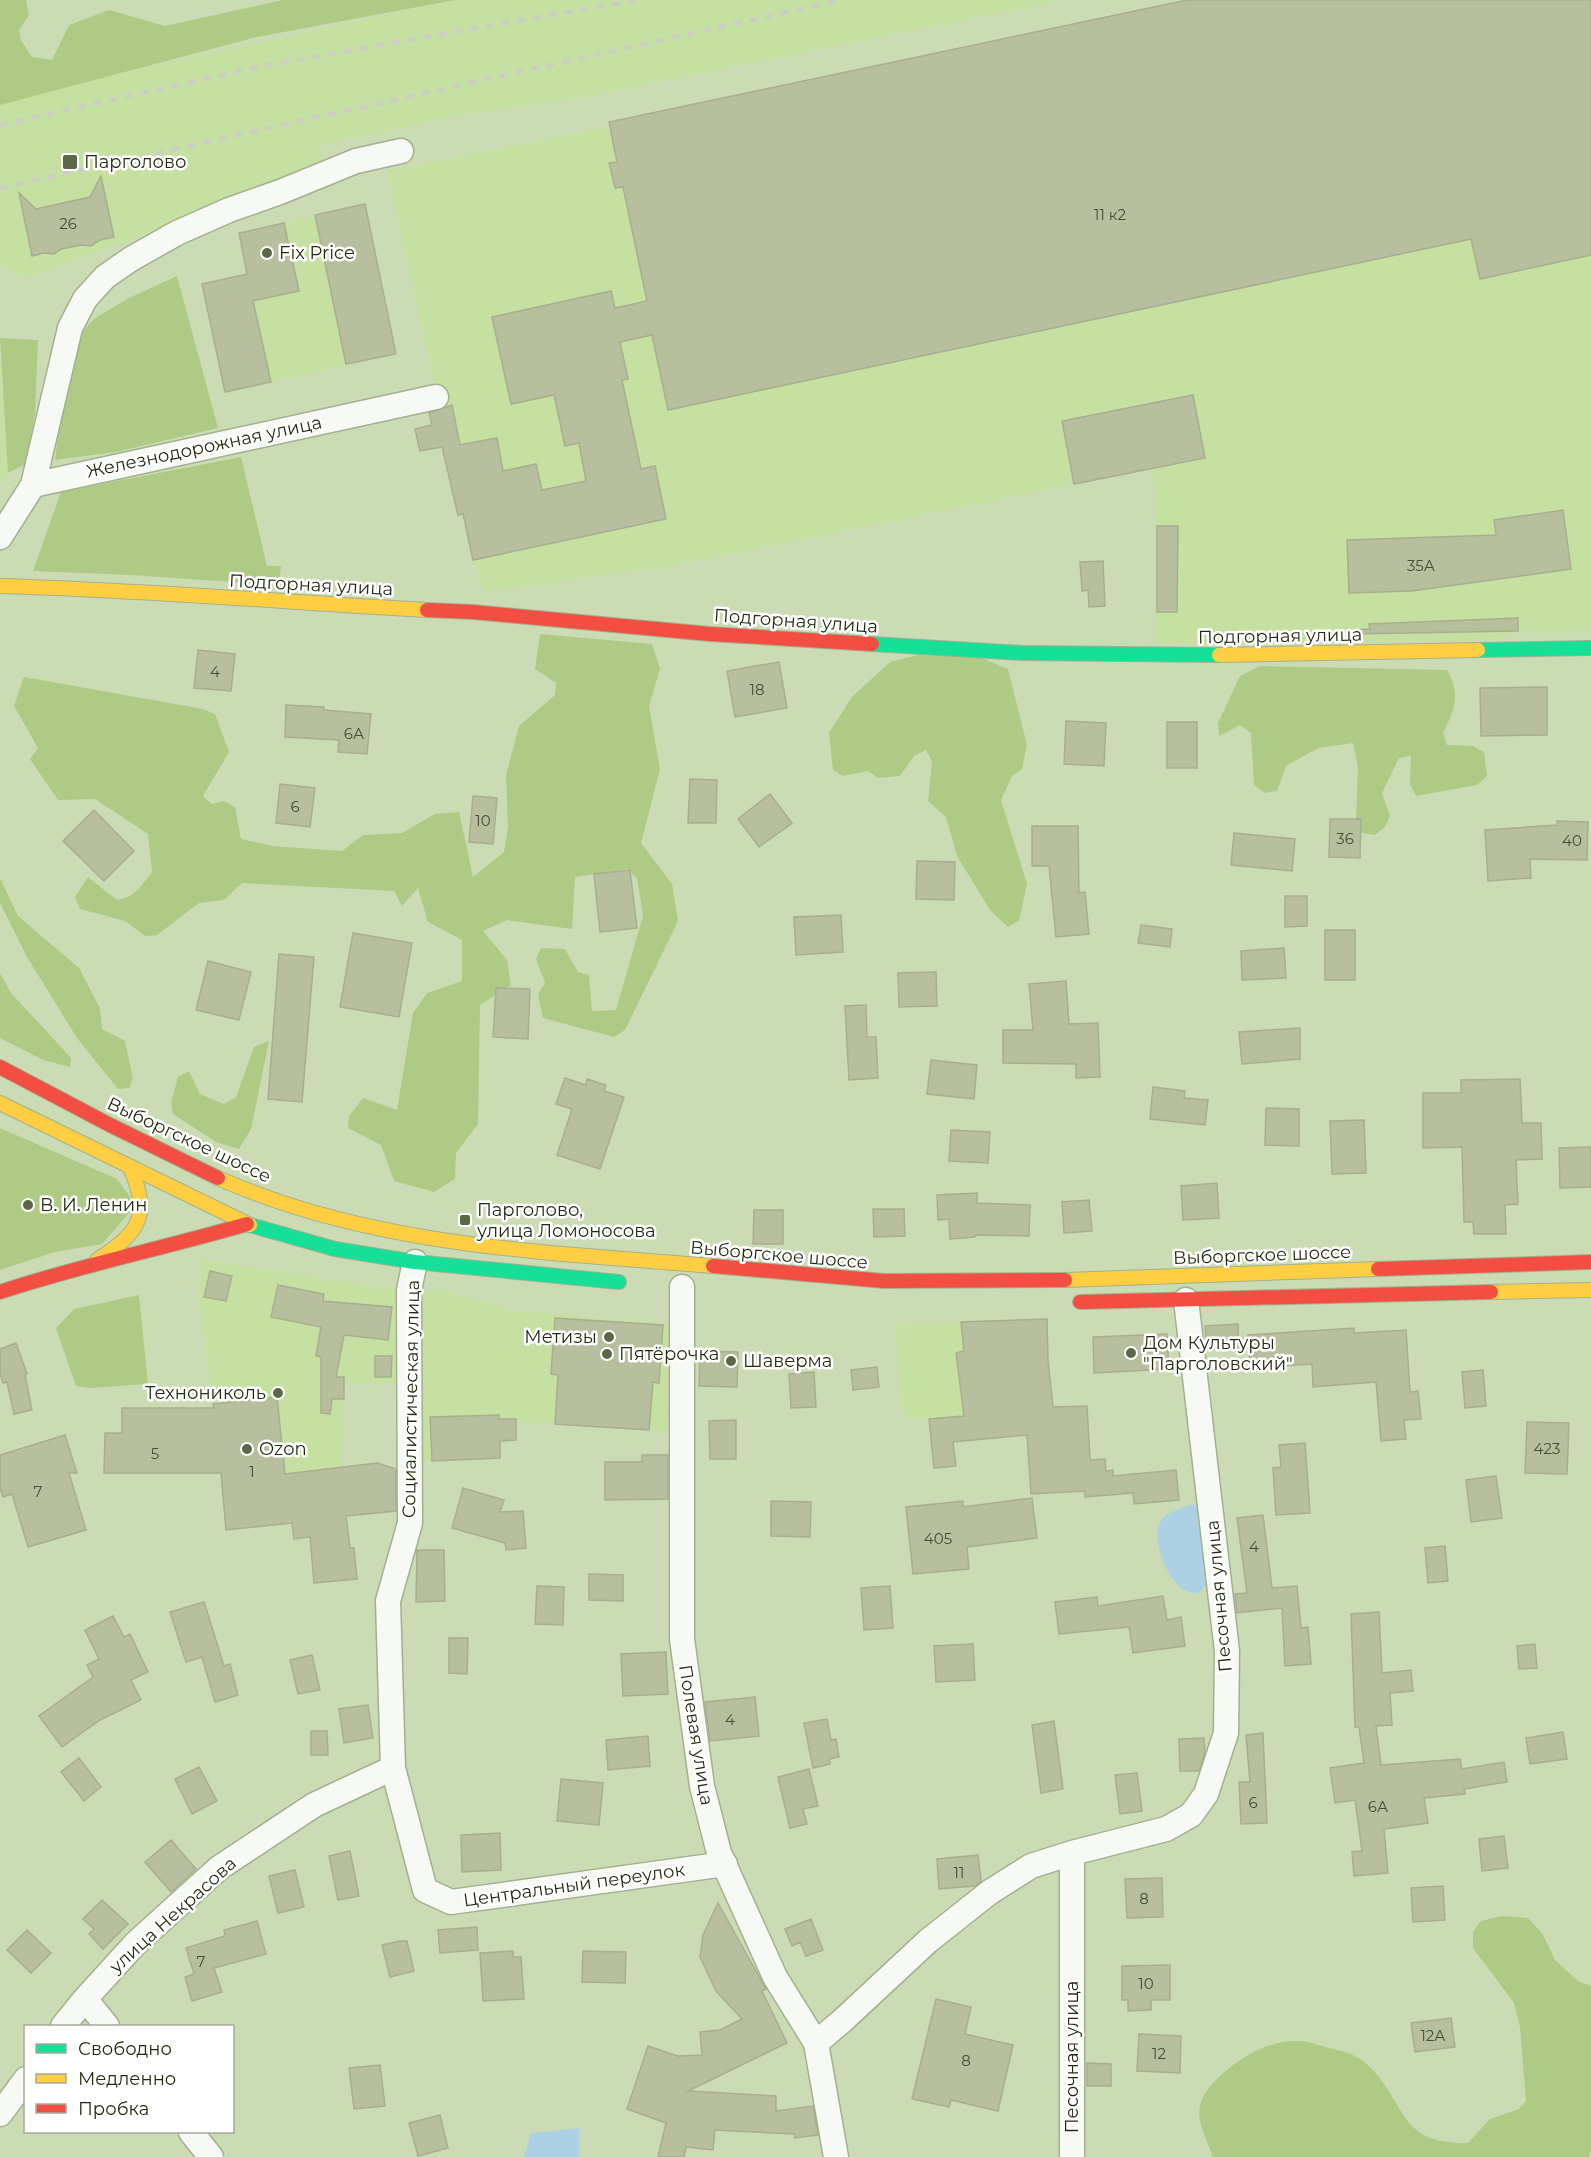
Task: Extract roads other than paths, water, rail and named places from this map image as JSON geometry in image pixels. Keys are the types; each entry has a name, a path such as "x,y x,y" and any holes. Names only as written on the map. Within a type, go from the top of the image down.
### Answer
{"main road":[{"name":"Подгорная улица","path":"0,586 103,589 262,601 473,612 710,634 1023,653 1236,655 1591,648"},
{"name":"Выборгское шоссе","path":"0,1067 220,1179 275,1200 342,1221 485,1247 884,1281 1052,1280 1591,1262"},
{"path":"0,1103 247,1224 335,1249 482,1270 635,1283"},
{"path":"85,1268 118,1247 136,1225 142,1200 130,1167"},
{"path":"0,1292 45,1277 247,1224"},
{"path":"1065,1302 1591,1290"}],"street":[{"path":"0,537 33,485 70,328 85,299 105,277 131,259 177,233 229,210 356,161 401,151"},
{"name":"Железнодорожная улица","path":"33,485 436,397"},
{"name":"Социалистическая улица","path":"415,1262 409,1290 410,1523 388,1602 393,1768 425,1890"},
{"name":"Полевая улица","path":"682,1287 682,1639 702,1786 720,1853 775,1977 816,2043 836,2157"},
{"name":"Песочная улица","path":"1072,2157 1072,1853 1166,1829 1191,1815 1206,1794 1226,1733 1227,1652 1186,1300"},
{"name":"улица Некрасова","path":"64,2025 135,1944 219,1868 314,1805 393,1768"},
{"path":"816,2043 928,1941 990,1892 1031,1866 1072,1853"},
{"name":"Центральный переулок","path":"425,1890 451,1902 725,1864"},
{"path":"85,1999 106,2025"},
{"path":"0,2114 24,2082"},
{"path":"192,2133 211,2157"}],"water":[{"path":"1191,1504 1197,1506 1199,1521 1203,1528 1208,1583 1198,1594 1184,1590 1178,1585 1166,1566 1158,1544 1160,1523 1165,1516"},
{"path":"579,2128 579,2157 524,2157 531,2133"}],"railway":[{"path":"0,125 262,66 636,0"},
{"path":"0,188 841,0"}],"place":[{"name":"Парголово","path":"70,162"},
{"name":"Fix Price","path":"267,253"},
{"name":"В. И. Ленин","path":"28,1205"},
{"name":"Парголово, улица Ломоносова","path":"465,1220"},
{"name":"Метизы","path":"609,1337"},
{"name":"Дом Культуры \"Парголовский\"","path":"1131,1353"},
{"name":"Пятёрочка","path":"607,1354"},
{"name":"Шаверма","path":"731,1361"},
{"name":"Технониколь","path":"278,1393"},
{"name":"Ozon","path":"247,1449"}]}
